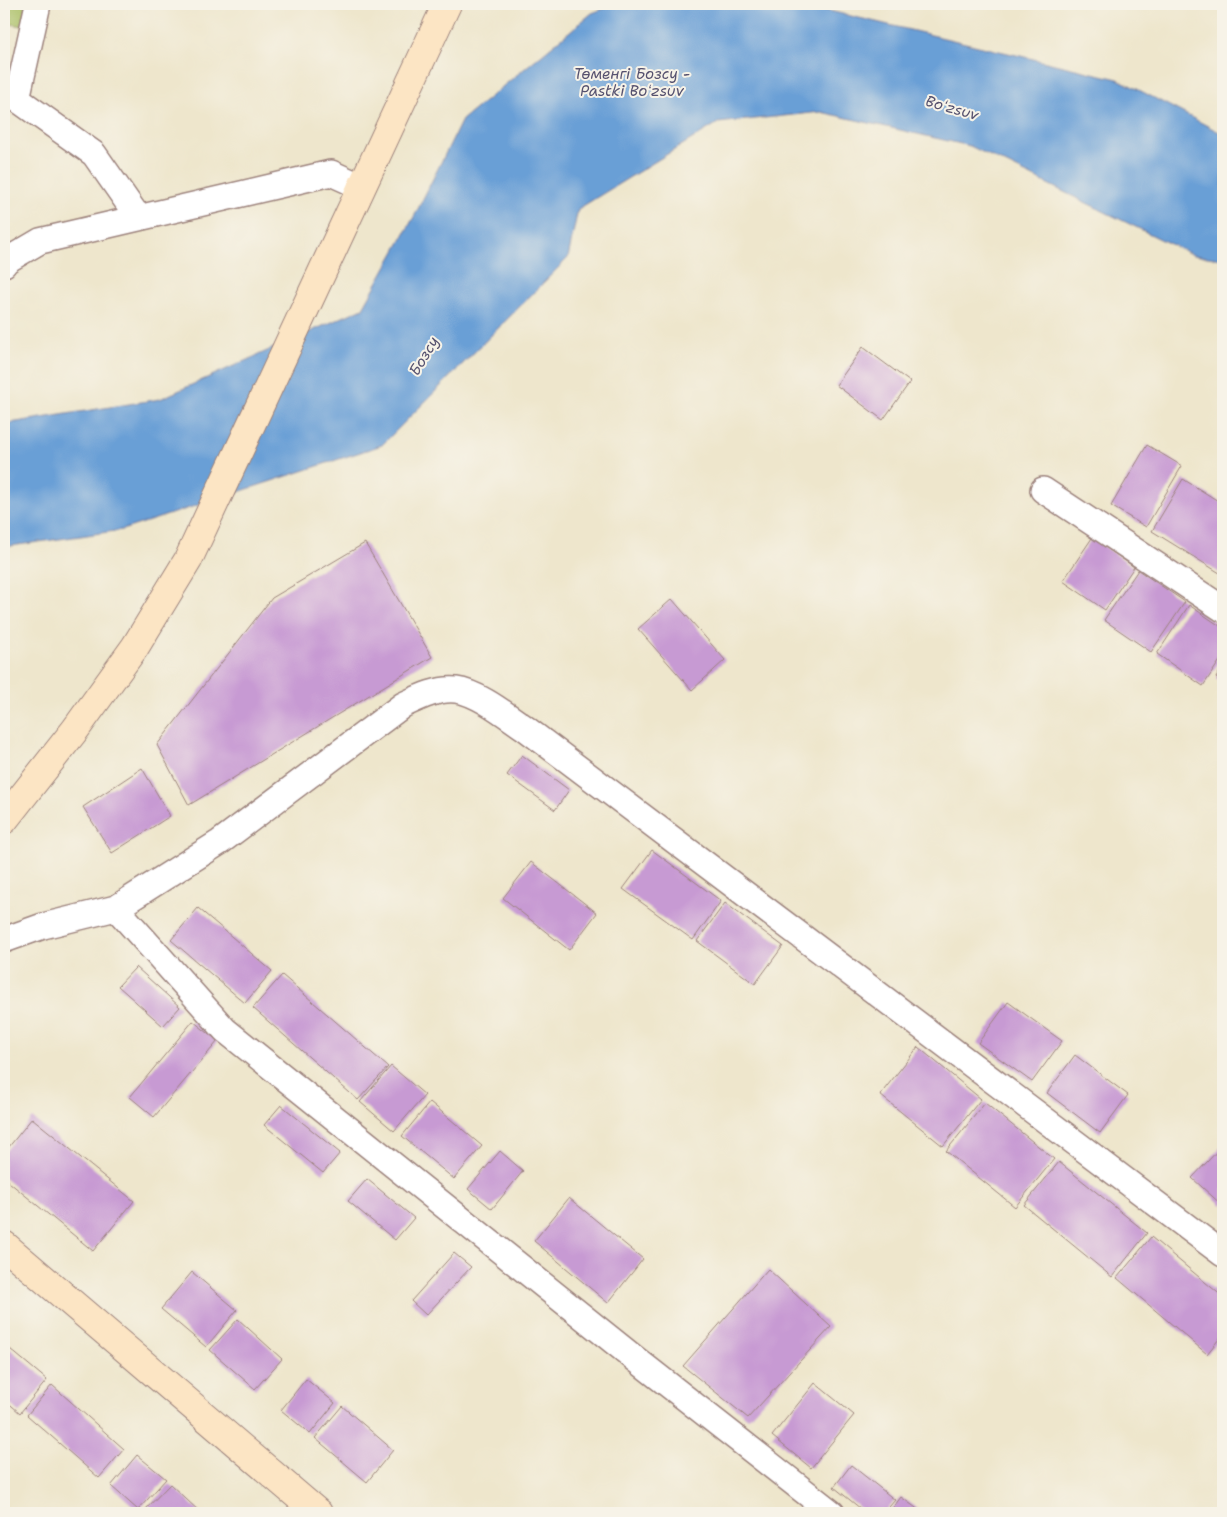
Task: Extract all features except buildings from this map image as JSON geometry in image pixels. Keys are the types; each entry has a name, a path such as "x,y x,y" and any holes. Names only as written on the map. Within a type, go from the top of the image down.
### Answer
{"main road":[{"path":"4,820 75,730 135,647 188,560 447,4"},
{"path":"4,1245 318,1513"}],"street":[{"path":"38,4 17,99 94,154 138,217"},
{"path":"4,264 40,241 331,173 362,187"},
{"path":"1043,490 1223,609"},
{"path":"4,940 43,926 116,908 220,842 403,704 432,693 458,690 480,699 524,728 1223,1254"},
{"path":"116,908 224,1030 633,1357 832,1513"}],"green space":[{"path":"4,4 27,4 22,26 4,23"}],"water":[{"name":"Төменгі Бозсу - Pastki Boʻzsuv","path":"616,4 800,4 1118,79 1223,134 1223,259 1193,255 970,146 821,112 718,123 578,209 568,258 382,445 122,530 4,547 4,424 160,399 363,308 415,215 462,120 592,13"}],"water label":[{"name":"Boʻzsuv","path":"952,108"},
{"name":"Бозсу","path":"424,356"}]}
